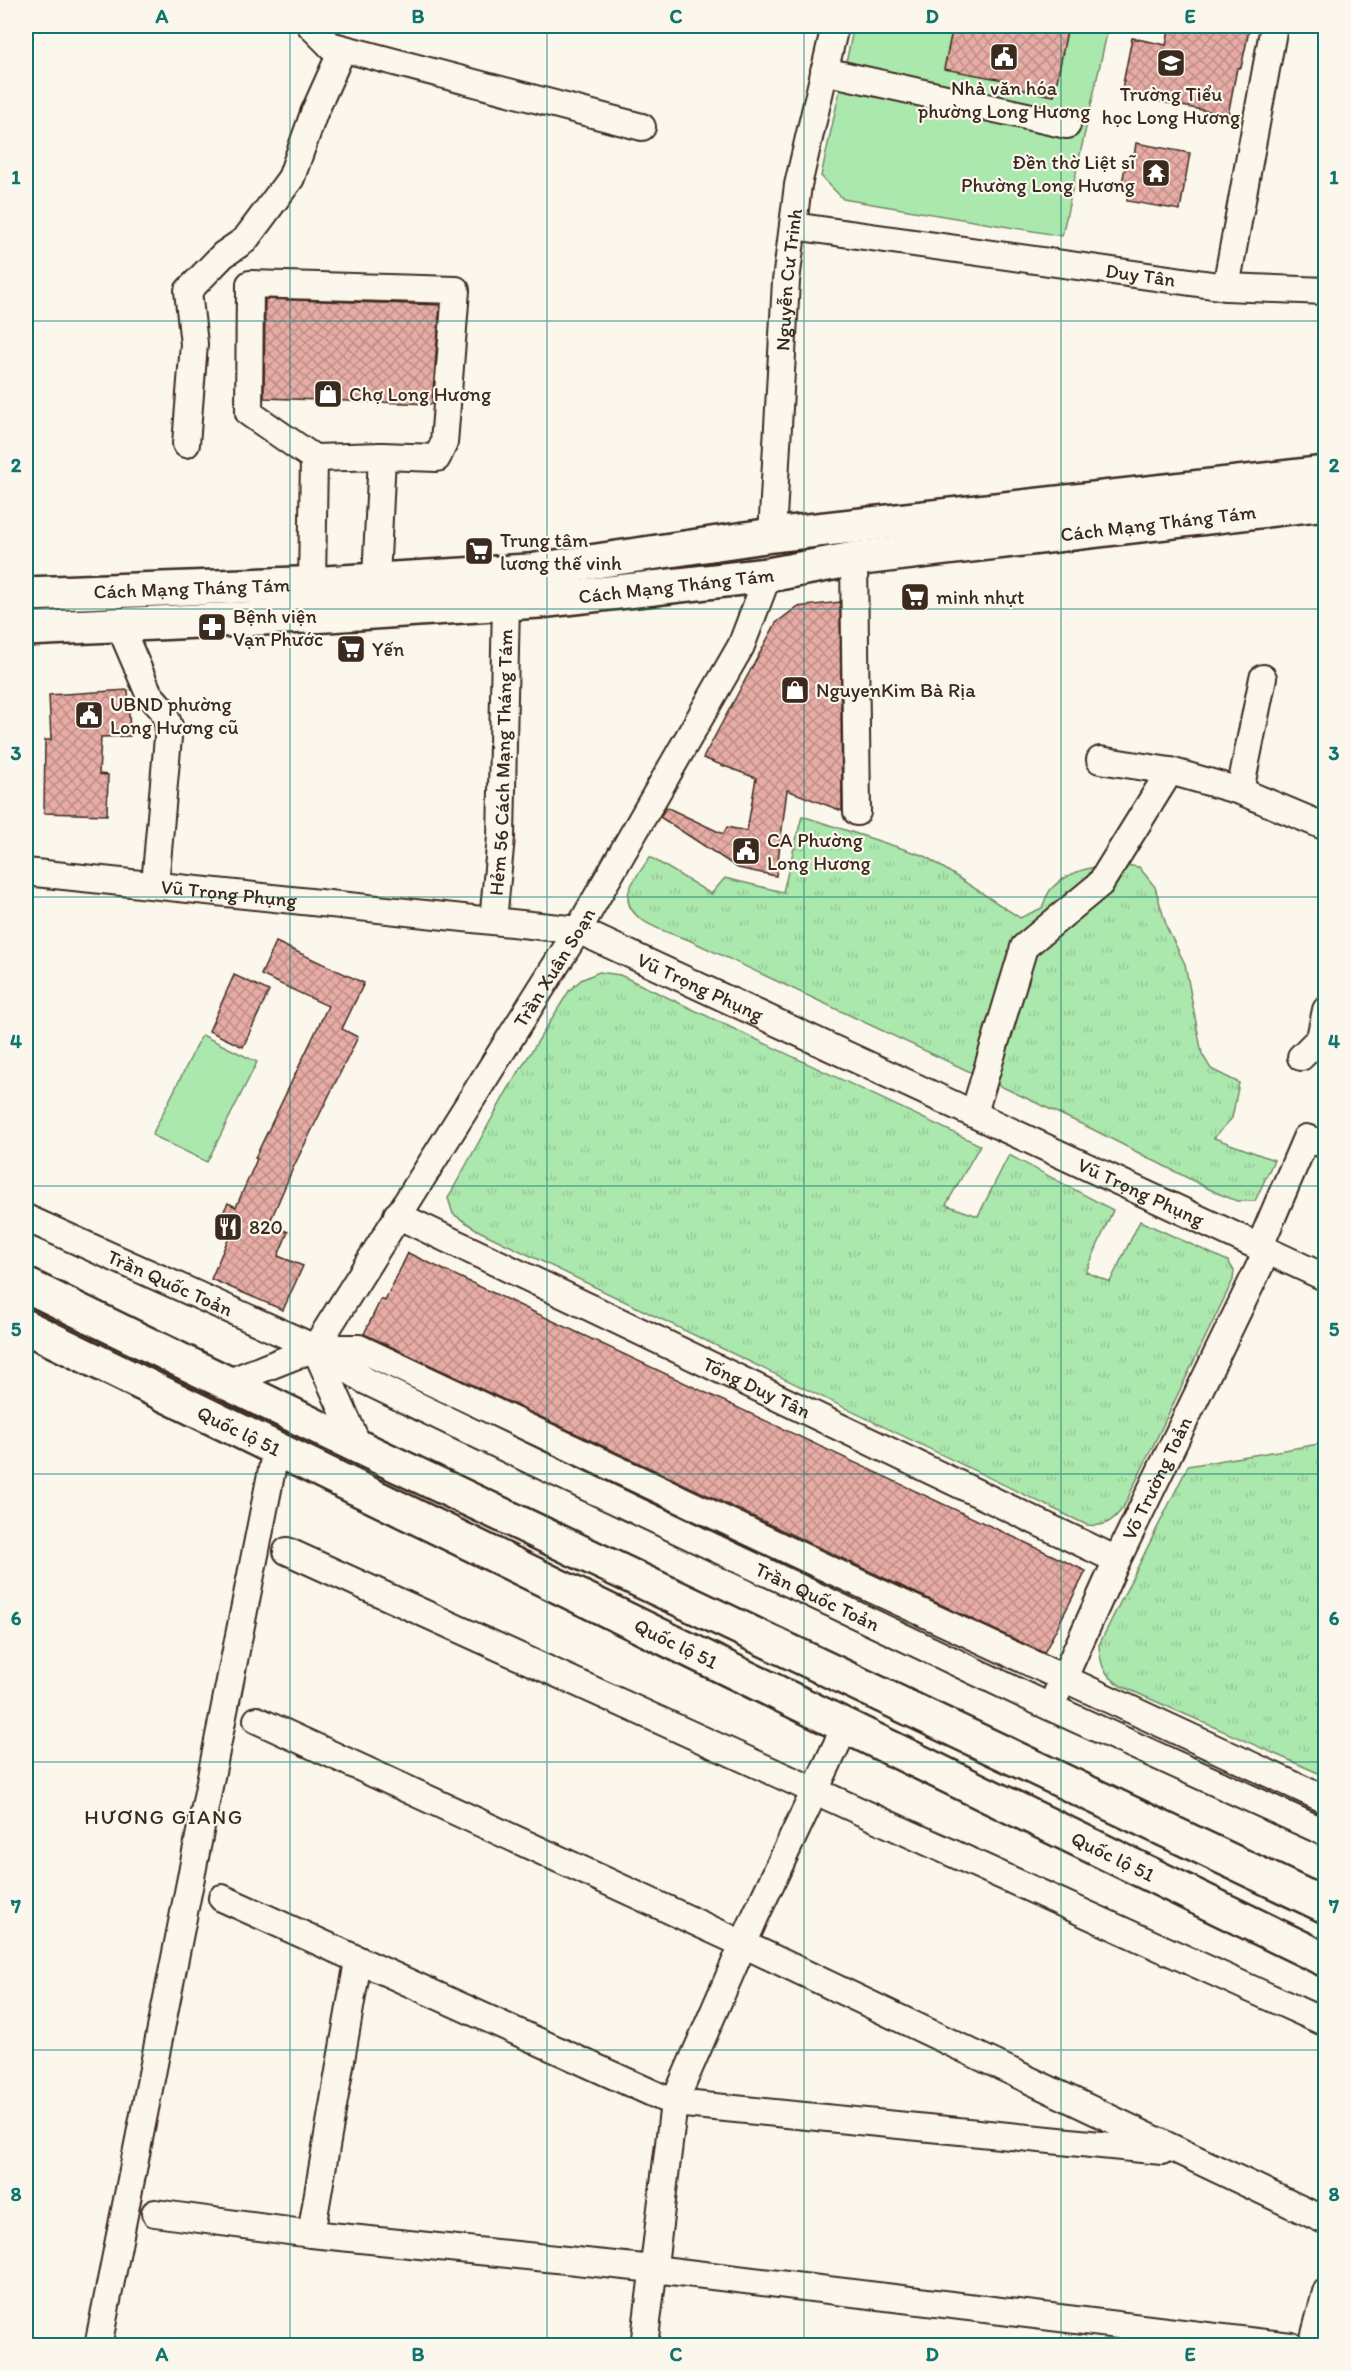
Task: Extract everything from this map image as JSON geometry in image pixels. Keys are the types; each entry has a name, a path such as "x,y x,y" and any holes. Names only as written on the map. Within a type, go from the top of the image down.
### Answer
{"main road":[{"name":"Cách Mạng Tháng Tám","path":"26,594 312,583 529,571 772,535 1326,473"},
{"name":"Cách Mạng Tháng Tám","path":"26,629 328,615 506,603 768,575 854,559 1326,503"},
{"path":"768,575 772,535"},
{"name":"Quốc lộ 51","path":"26,1284 359,1447 1326,1906"},
{"name":"Quốc lộ 51","path":"26,1328 1326,1960"}],"street":[{"path":"186,444 194,344 188,291 224,255 245,240 291,178 314,113 340,55 311,26"},
{"name":"Nguyễn Cư Trinh","path":"772,535 786,281 798,185 835,26"},
{"path":"1226,287 1274,26"},
{"path":"330,45 642,127"},
{"path":"824,71 1067,125"},
{"name":"Duy Tân","path":"793,226 1226,287 1326,291"},
{"path":"250,284 456,290 444,443 437,458 382,456 314,458 249,413 250,284"},
{"path":"376,579 382,456"},
{"path":"312,583 314,458"},
{"path":"854,559 857,812"},
{"name":"Trần Xuân Soạn","path":"315,1348 578,930 741,646 768,575"},
{"name":"Hẻm 56 Cách Mạng Tháng Tám","path":"493,921 502,827 506,603"},
{"path":"119,624 149,694 163,710 169,726 155,885"},
{"path":"1239,791 1263,678"},
{"path":"1100,760 1170,771 1239,791 1326,827"},
{"path":"974,1113 1024,947 1100,885 1170,771"},
{"name":"Vũ Trọng Phụng","path":"26,872 578,930 1326,1278"},
{"path":"1301,1058 1320,1038 1325,1018"},
{"name":"Võ Trường Toản","path":"1050,1707 1263,1250 1306,1138 1326,1145"},
{"name":"Tống Duy Tân","path":"397,1215 1117,1560"},
{"name":"Trần Quốc Toản","path":"26,1218 315,1348 366,1382 1050,1707 1326,1833"},
{"path":"229,1382 315,1348 359,1447"},
{"name":"Trần Quốc Toản","path":"315,1348 359,1348 568,1448 1326,1800"},
{"path":"557,1473 568,1448"},
{"path":"98,2346 276,1449"},
{"path":"287,1551 1326,2023"},
{"path":"812,1594 822,1566"},
{"path":"257,1720 743,1944 1326,2221"},
{"path":"644,2346 674,2103 743,1944 846,1725"},
{"path":"222,1898 674,2103 1181,2152"},
{"path":"311,2234 358,1961"},
{"path":"155,2213 311,2234 654,2269 1291,2346"},
{"path":"1312,2346 1326,2292"}],"green space":[{"path":"854,26 1069,26 1107,33 1062,236 843,199 821,176"},
{"path":"802,816 925,856 1020,918 1042,908 1051,889 1071,874 1093,867 1117,865 1139,867 1155,887 1167,928 1185,964 1202,1054 1211,1069 1239,1083 1232,1118 1214,1138 1274,1160 1255,1201 1237,1201 1217,1193 1092,1129 689,940 659,929 638,917 631,909 628,899 630,888 650,857 711,894 725,878 783,892"},
{"path":"599,972 620,975 980,1145 946,1205 978,1216 1009,1155 1113,1210 1086,1272 1110,1282 1140,1221 1228,1261 1234,1271 1233,1280 1123,1508 1115,1517 1108,1523 1087,1525 479,1231 453,1214 448,1198 507,1091 569,991 581,980"},
{"path":"202,1035 257,1062 207,1162 152,1135"},
{"path":"1326,1443 1325,1776 1121,1686 1104,1669 1099,1645 1188,1466"}],"building":[{"name":"Nhà văn hóa phường Long Hương","path":"953,26 1068,26 1054,96 1003,86 1004,80 944,69"},
{"name":"Trường Tiểu học Long Hương","path":"1170,26 1250,26 1241,68 1237,68 1228,115 1121,94 1132,38 1166,45"},
{"name":"Đền thờ Liệt sĩ Phường Long Hương","path":"1136,143 1190,153 1180,210 1127,201 1130,184 1122,183 1126,162 1133,163"},
{"path":"265,299 440,305 432,404 264,398"},
{"name":"NguyenKim Bà Rịa","path":"840,602 842,811 787,790 776,876 738,868 660,817 666,807 723,834 727,827 747,831 756,778 703,758 776,623 797,607"},
{"path":"128,690 130,736 101,737 99,774 108,775 107,815 44,813 45,740 51,740 49,695"},
{"path":"276,942 364,983 342,1029 358,1037 293,1168 269,1224 288,1232 278,1256 303,1266 283,1310 211,1279 231,1232 217,1224 228,1203 236,1207 257,1159 255,1158 328,1006 261,975"},
{"path":"234,975 269,991 243,1047 209,1031"},
{"path":"408,1253 1086,1571 1044,1653 364,1334 381,1299 385,1301"}],"place":[{"name":"Nhà văn hóa phường Long Hương","path":"1004,57"},
{"name":"Trường Tiểu học Long Hương","path":"1171,63"},
{"name":"Đền thờ Liệt sĩ Phường Long Hương","path":"1156,173"},
{"name":"Chợ Long Hương","path":"328,394"},
{"name":"Trung tâm lương thế vinh","path":"479,551"},
{"name":"minh nhựt","path":"915,597"},
{"name":"Bệnh viện Vạn Phước","path":"212,627"},
{"name":"Yến","path":"351,649"},
{"name":"NguyenKim Bà Rịa","path":"795,690"},
{"name":"UBND phường Long Hương cũ","path":"89,715"},
{"name":"CA Phường Long Hương","path":"746,851"},
{"name":"820","path":"228,1227"}],"district":[{"name":"HƯƠNG GIANG","path":"164,1816"}]}
